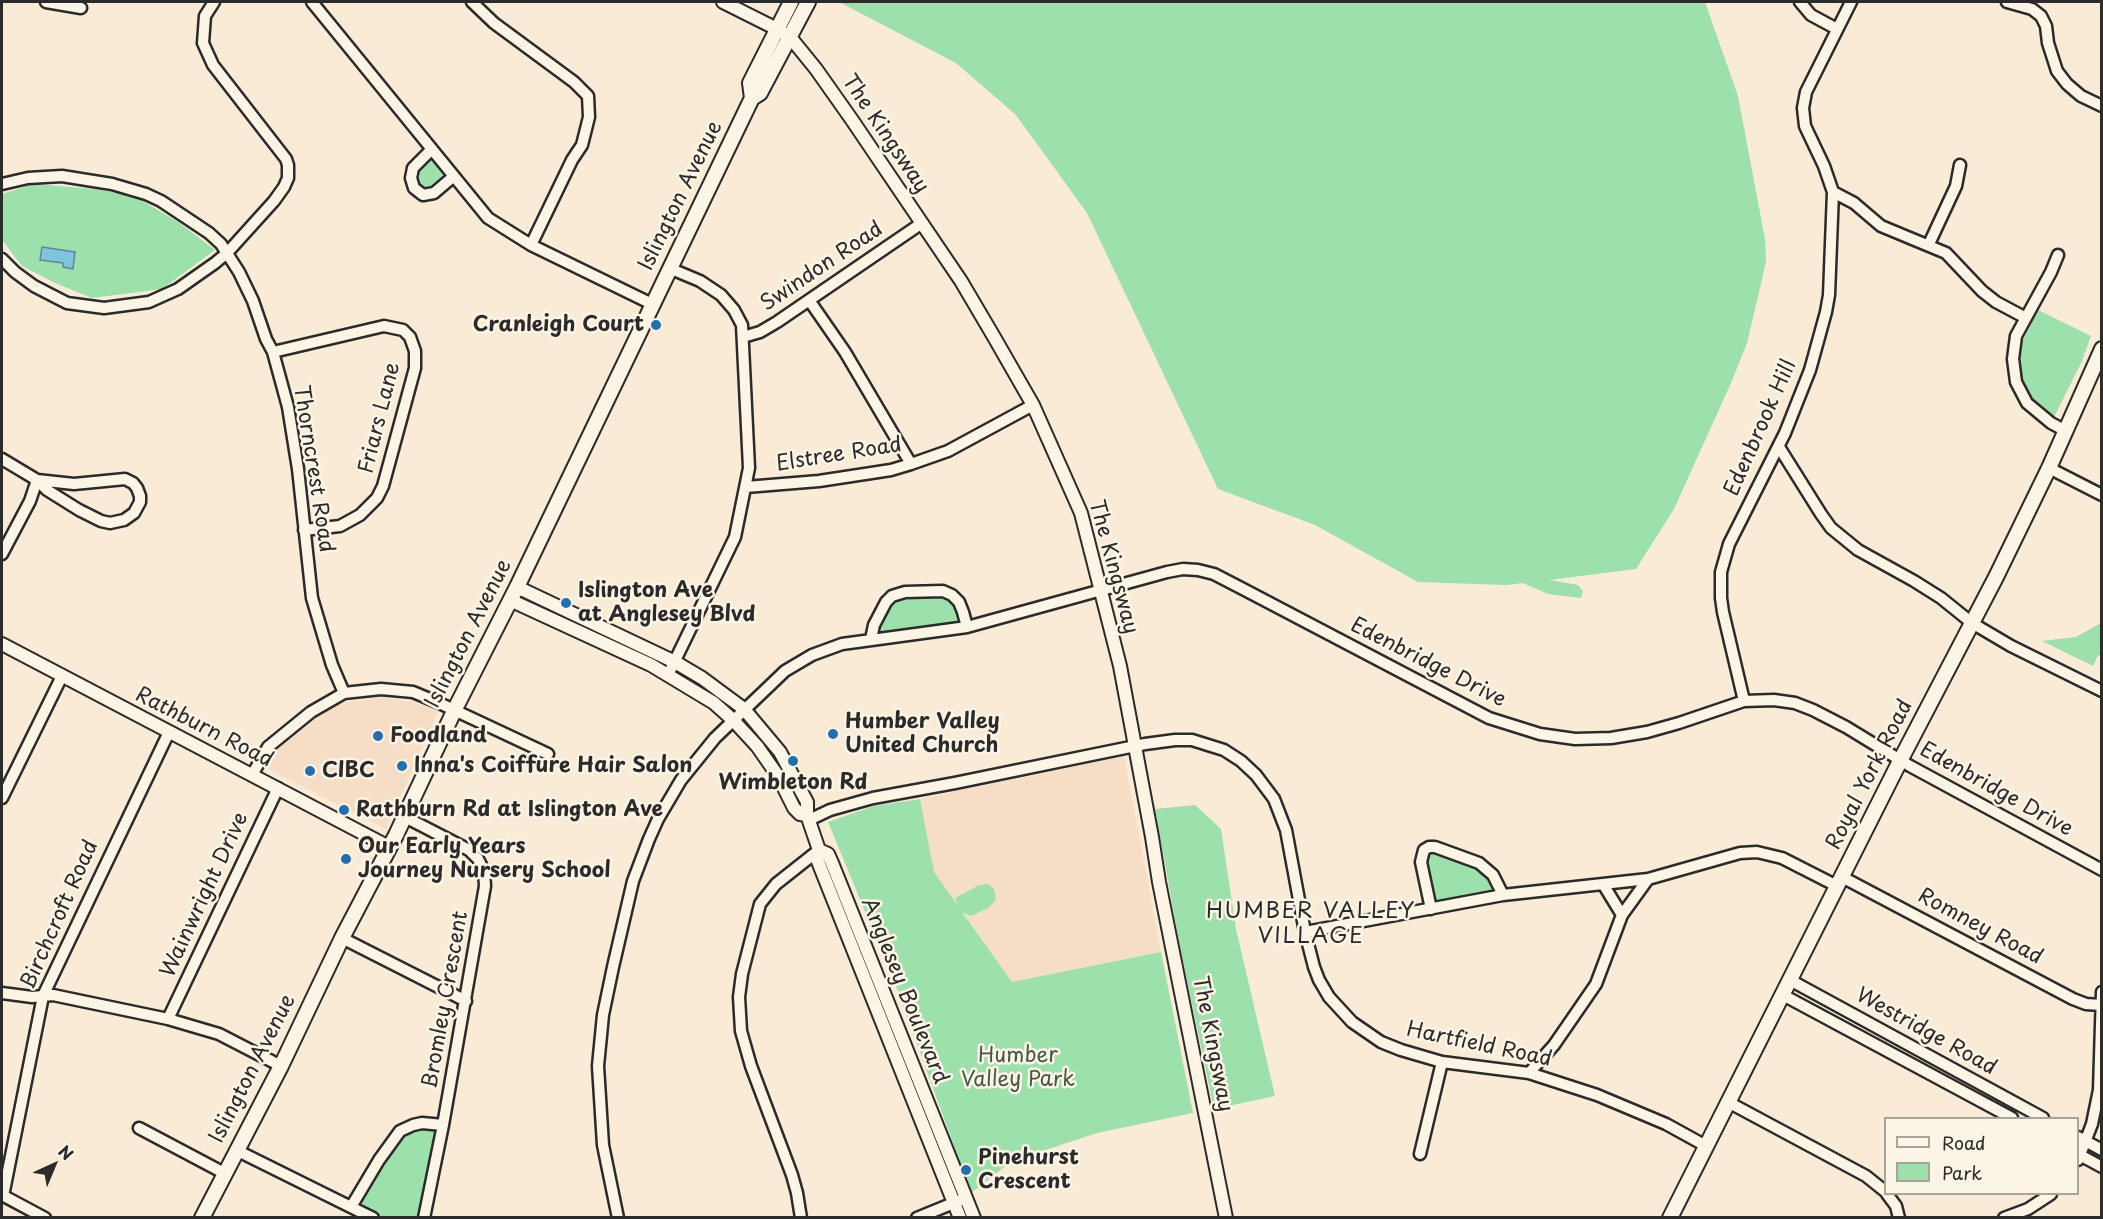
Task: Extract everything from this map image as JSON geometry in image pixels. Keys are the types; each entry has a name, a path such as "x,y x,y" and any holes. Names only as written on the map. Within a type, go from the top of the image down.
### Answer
{"main road":[{"name":"Islington Avenue","path":"752,98 750,83 791,2"},
{"name":"Islington Avenue","path":"202,1218 281,1066 342,938 405,817 455,709 517,587 752,98 760,93 808,2"},
{"name":"Royal York Road","path":"1670,1218 1972,623 2049,468 2102,349"}],"street":[{"path":"46,2 81,8"},
{"path":"2,259 23,279 53,297 74,304 104,308 149,302 178,289 227,253 281,191 289,171 286,159 222,76 203,44 205,16 214,2"},
{"path":"312,2 488,218 531,245 652,304"},
{"path":"472,2 494,23 574,82 588,96 589,117 582,145 572,160 531,245"},
{"name":"The Kingsway","path":"723,2 790,37 840,103 961,280 1033,405 1082,513 1120,666 1159,882 1226,1218"},
{"path":"1800,2 1811,15 1837,29"},
{"name":"Edenbrook Hill","path":"1744,701 1722,605 1721,572 1729,544 1779,447 1810,370 1826,312 1829,295 1833,192 1824,166 1805,126 1803,108 1806,92 1851,2"},
{"path":"2007,2 2032,9 2041,16 2046,26 2048,43 2057,70 2080,96 2102,106"},
{"path":"432,149 413,168 411,178 414,188 423,195 434,193 454,176"},
{"path":"1929,244 1956,186 1960,165"},
{"name":"Thorncrest Road","path":"2,184 28,178 62,176 103,182 146,194 161,201 221,244 253,301 273,352 288,407 298,469 312,598 332,665 344,693"},
{"path":"1833,192 1854,203 1881,226 1946,253 1982,291 1996,302 2026,318"},
{"name":"Swindon Road","path":"742,337 760,332 922,223"},
{"path":"2058,255 2016,336 2013,359 2016,382 2027,403 2051,423 2066,431"},
{"path":"668,675 735,537 749,468 742,325 722,295 669,268"},
{"path":"809,300 845,352 911,464"},
{"name":"Friars Lane","path":"273,352 384,326 403,330 410,337 415,351 415,368 383,486 377,498 360,515 340,526 304,530"},
{"name":"Elstree Road","path":"746,487 819,481 891,470 948,451 1033,405"},
{"path":"1779,447 1821,514 1836,532 1872,559 1941,598 1972,623 2053,668 2102,691"},
{"path":"2,459 37,480 47,490 79,510 105,522 115,522 129,517 136,511 140,502 137,488 125,479 74,484 37,480"},
{"path":"2049,468 2102,495"},
{"path":"2,554 30,501 37,480"},
{"name":"Edenbridge Drive","path":"618,1218 603,1145 598,1066 603,1015 633,881 658,819 697,758 785,671 829,647 871,639 937,633 967,627 1101,589 1183,569 1198,570 1214,574 1489,718 1540,734 1595,739 1647,732 1744,701 1774,700 1794,703 1813,710 2102,870"},
{"name":"Anglesey Boulevard","path":"517,587 675,662 702,678 744,710 780,752 807,802 808,817 819,850 817,859 822,873 961,1201 974,1218"},
{"path":"871,639 877,616 886,602 892,596 905,592 943,591 952,595 959,602 967,627"},
{"name":"Anglesey Boulevard","path":"510,600 668,675 714,703 733,720 767,760 794,807 800,814 808,817"},
{"name":"Rathburn Road","path":"2,644 389,847"},
{"path":"2,798 62,676"},
{"path":"252,775 264,753 277,737 310,712 344,693 381,689 403,690 455,709 548,754"},
{"name":"Birchcroft Road","path":"2,1195 43,996 169,732"},
{"name":"Hartfield Road","path":"808,817 873,798 1134,746 1175,740 1200,742 1224,750 1256,775 1274,799 1286,830 1305,932 1319,980 1329,997 1352,1022 1381,1042 1442,1062 1529,1073 1598,1095 1666,1124 1706,1146"},
{"name":"Wainwright Drive","path":"168,1019 278,788"},
{"name":"Bromley Crescent","path":"405,817 469,850 478,859 484,871 485,886 466,1001 424,1218"},
{"path":"1431,909 1421,862 1424,850 1429,847 1479,863 1493,875 1503,895"},
{"path":"801,1218 798,1193 751,1066 741,1032 739,997 741,974 760,904 777,884 819,850"},
{"name":"Romney Road","path":"1305,932 1503,895 1648,879 1740,853 1757,852 1782,858 1840,881 2073,999 2086,1004 2101,1005"},
{"path":"1529,1073 1554,1045 1596,984 1622,915 1648,879"},
{"path":"1603,884 1622,915"},
{"path":"342,938 466,1001"},
{"name":"Westridge Road","path":"1790,980 2039,1117"},
{"path":"2102,992 2099,1090 2082,1139 2102,1150"},
{"path":"2,993 32,998 53,995 168,1019 219,1034 281,1066"},
{"name":"Westridge Road","path":"1783,995 2008,1117"},
{"path":"1420,1154 1442,1062"},
{"path":"1728,1102 1866,1176 1884,1191"},
{"path":"351,1207 379,1160 400,1131 422,1123 443,1125"},
{"path":"140,1128 224,1173"},
{"path":"236,1150 373,1218"},
{"path":"2079,1156 2102,1167"},
{"path":"2,1195 45,1218"},
{"path":"1888,1195 1896,1206 1899,1218"},
{"path":"2004,1218 2028,1209 2049,1195"},
{"path":"917,1218 961,1201"},
{"name":"Anglesey Boulevard","path":"960,1218 961,1201"}],"shaded area":[{"path":"382,697 439,710 386,829 264,767 276,748 304,724 343,703"},
{"path":"1124,756 1161,952 1012,982 934,872 920,799"}],"green space":[{"path":"839,2 1705,2 1738,96 1765,239 1766,262 1747,343 1731,383 1674,509 1636,569 1549,580 1578,585 1583,591 1581,598 1548,594 1523,583 1507,585 1418,582 1315,525 1218,489 1087,213 1016,115 956,63"},
{"path":"430,159 438,161 443,171 442,176 430,186 419,187 413,173"},
{"path":"33,184 96,189 136,197 178,222 215,250 162,289 92,298 22,266 2,240 2,194"},
{"path":"2038,310 2091,336 2082,361 2054,417 2049,415 2028,394 2019,368 2022,342"},
{"path":"922,595 945,599 957,608 962,617 960,624 879,633 880,624 893,604"},
{"path":"529,597 665,663 665,666 526,601"},
{"path":"2101,623 2101,654 2093,666 2042,641 2076,637"},
{"name":"Humber Valley Park","path":"920,799 934,872 959,907 955,898 979,885 988,884 994,889 996,900 988,908 971,916 962,912 1012,982 1161,952 1193,1113 1097,1133 1012,1161 971,1193 899,994 828,822 874,806"},
{"path":"1195,805 1221,829 1236,929 1275,1096 1214,1109 1180,947 1155,809"},
{"path":"1440,853 1465,860 1486,873 1496,888 1437,900 1434,898 1428,859 1431,855"},
{"path":"428,1129 437,1134 420,1217 384,1217 365,1208 361,1201 401,1137 414,1130"}],"water":[{"path":"42,247 75,252 73,269 63,267 63,263 40,260"}],"place":[{"name":"Cranleigh Court","path":"656,325"},
{"name":"Islington Ave at Anglesey Blvd","path":"566,603"},
{"name":"Humber Valley United Church","path":"833,734"},
{"name":"Foodland","path":"378,736"},
{"name":"Wimbleton Rd","path":"793,761"},
{"name":"Inna's Coiffure Hair Salon","path":"402,766"},
{"name":"CIBC","path":"310,771"},
{"name":"Rathburn Rd at Islington Ave","path":"344,810"},
{"name":"Our Early Years Journey Nursery School","path":"346,859"},
{"name":"Pinehurst Crescent","path":"966,1170"}],"district":[{"name":"HUMBER VALLEY VILLAGE","path":"1311,924"}]}
